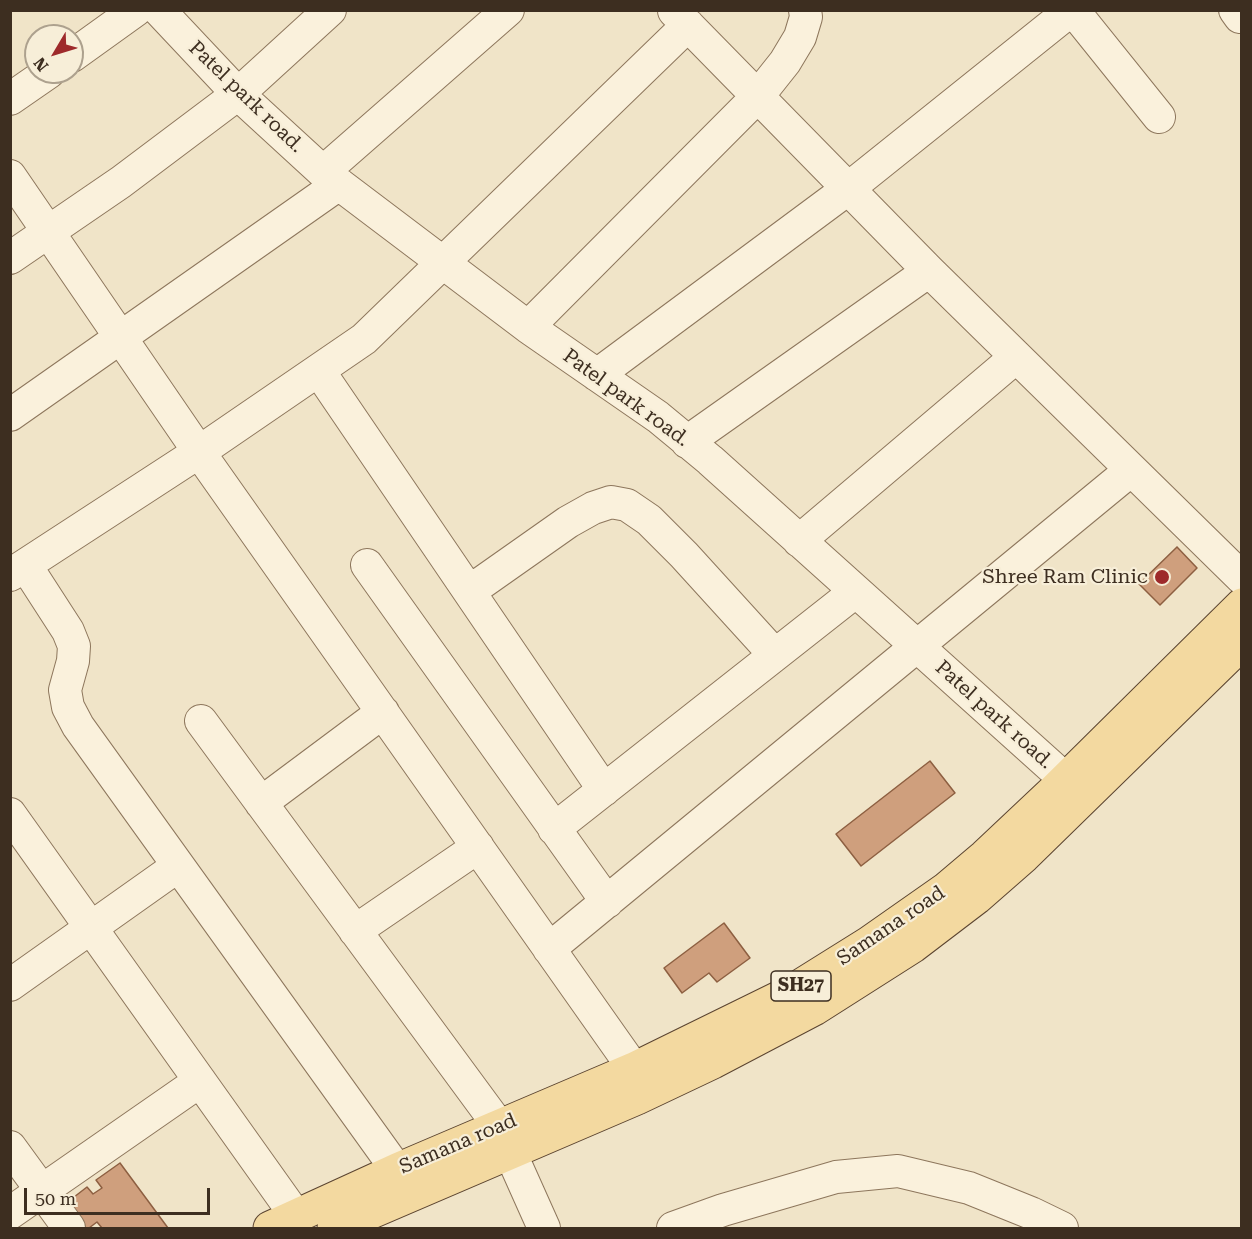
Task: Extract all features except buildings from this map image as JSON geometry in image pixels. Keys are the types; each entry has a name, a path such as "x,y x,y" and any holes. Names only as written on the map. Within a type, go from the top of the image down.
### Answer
{"main road":[{"name":"Samana road","path":"1075,789 1242,604"},
{"name":"Samana road","path":"334,1228 505,1139 640,1081 869,943 946,889 985,856 1075,789 1242,644"},
{"name":"Samana road","path":"283,1222 397,1170 505,1139"}],"street":[{"path":"84,47 136,10"},
{"name":"Patel park road.","path":"159,10 238,94 331,178 528,327 658,417 1075,789"},
{"path":"10,258 121,182 238,94 330,10"},
{"path":"10,415 121,338 331,178 508,10"},
{"path":"528,327 758,96 785,62 800,37 806,17 805,10"},
{"path":"597,375 849,188 1072,10 1159,117"},
{"path":"397,1170 78,726 68,707 65,690 73,662 74,646 68,631 18,571 199,452 364,339 442,263 681,18 928,271 1242,578"},
{"path":"10,99 32,84"},
{"path":"10,176 199,452 640,1081"},
{"path":"687,441 928,271"},
{"path":"799,542 1016,357"},
{"path":"319,371 604,790"},
{"path":"549,949 1131,470"},
{"path":"470,591 568,522 593,508 611,502 627,506 649,520 775,655"},
{"path":"367,565 606,902"},
{"path":"554,829 855,592"},
{"path":"261,803 383,712"},
{"path":"201,721 356,931 505,1139 544,1228"},
{"path":"10,814 200,1081 283,1222"},
{"path":"356,931 478,847"},
{"path":"11,983 178,866"},
{"path":"10,1213 200,1081"},
{"path":"10,1147 69,1228"},
{"path":"673,1228 723,1210 836,1177 898,1171 969,1188 1031,1212 1062,1228"}],"place":[{"name":"Shree Ram Clinic","path":"1162,577"}]}
